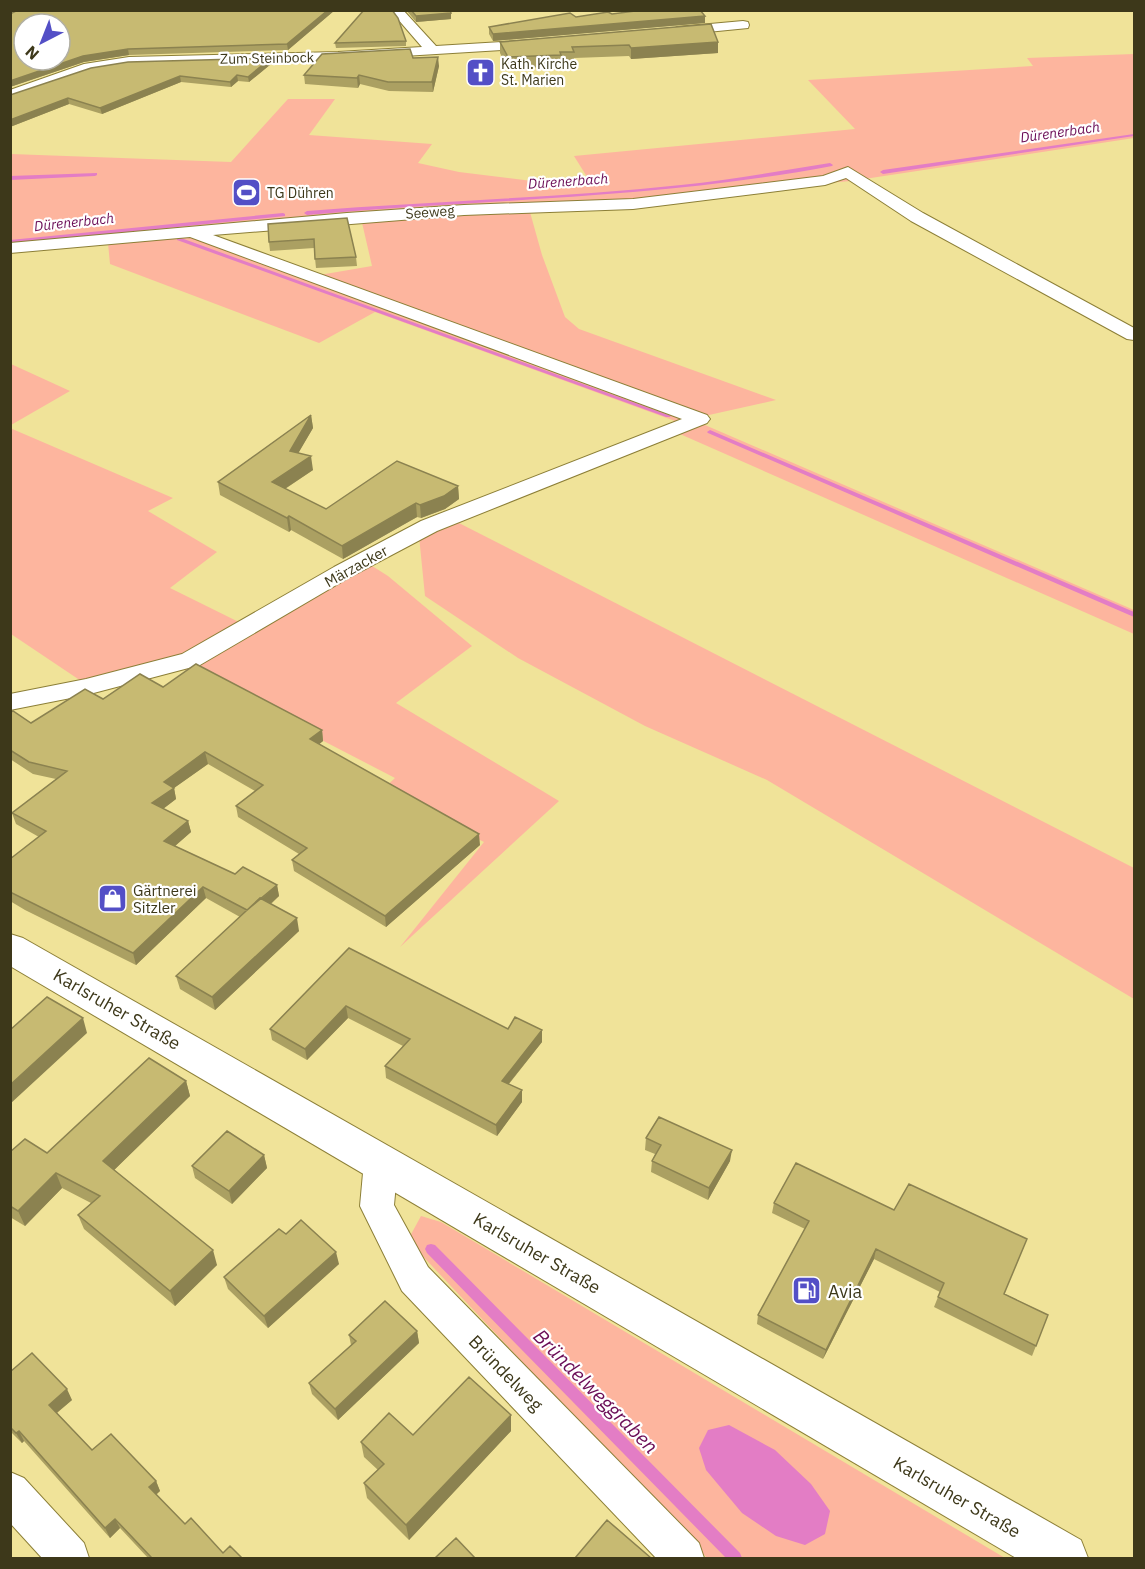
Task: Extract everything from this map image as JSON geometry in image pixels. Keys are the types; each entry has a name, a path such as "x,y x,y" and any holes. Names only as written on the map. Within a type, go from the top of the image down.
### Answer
{"main road":[{"name":"Karlsruher Straße","path":"10,948 1063,1558"}],"street":[{"path":"10,14 24,10"},
{"path":"396,10 433,51"},
{"path":"663,33 743,25"},
{"name":"Zum Steinbock","path":"10,95 89,67 129,61 338,56 548,43"},
{"name":"Seeweg","path":"10,248 347,218 464,210 633,204 825,180 848,172 916,217 1134,335"},
{"name":"Märzacker","path":"10,702 86,687 191,660 342,572 429,526 700,419 191,232"},
{"name":"Bründelweg","path":"381,1162 377,1206 415,1278 684,1558"},
{"path":"10,1492 69,1558"}],"shaded area":[{"path":"1134,54 1134,138 851,181 625,200 528,205 542,255 565,317 579,329 776,400 691,419 1134,610 1134,634 664,427 675,421 375,312 319,343 110,264 108,243 11,250 11,154 231,162 288,99 335,99 309,135 432,144 418,163 459,172 548,183 589,180 574,156 855,129 808,80 1033,66 1027,58","holes":["360,214 372,266 302,278 192,235"]},
{"path":"11,364 70,391 11,425"},
{"path":"10,428 173,498 148,511 217,552 170,588 257,631 369,564 388,576 472,646 396,703 559,801 400,947 484,842 381,791 395,778 179,666 93,689 11,634"},
{"path":"455,521 1134,868 1134,999 767,780 645,726 518,658 425,596 419,536"},
{"path":"421,1216 441,1222 1005,1558 707,1558 416,1249 409,1238"},
{"path":"729,1425 775,1450 811,1484 830,1511 825,1534 805,1545 776,1536 742,1513 706,1470 699,1448 708,1430"}],"building":[{"path":"18,10 328,10 287,44 128,49 72,60 72,12 14,12"},
{"path":"364,10 392,10 398,18 406,41 335,43"},
{"path":"411,10 450,10 451,13 416,16"},
{"path":"643,10 700,10 705,16 493,34 489,27 570,13 576,17"},
{"path":"12,13 12,72 36,72 10,81 10,14"},
{"path":"711,24 718,42 631,48 629,45 572,47 574,52 560,52 561,55 508,57 500,42"},
{"path":"410,49 413,58 438,57 432,82 388,82 359,75 357,78 304,75 322,54"},
{"path":"271,58 248,77 237,75 230,82 180,76 100,108 68,98 10,120 10,95 91,68 128,62"},
{"path":"347,218 356,257 315,259 314,239 269,242 268,224"},
{"path":"311,415 290,451 311,456 272,482 326,509 397,461 458,486 444,496 420,505 416,503 342,546 289,516 287,518 218,482"},
{"path":"196,664 322,730 310,739 479,834 385,916 292,860 307,848 236,806 263,785 205,752 164,782 174,788 152,803 188,821 164,841 235,874 243,867 277,885 247,910 203,887 133,953 10,892 10,859 46,831 12,813 67,771 29,762 10,750 10,713 13,711 31,723 85,689 103,699 140,674 163,687"},
{"path":"260,898 297,918 212,997 176,976"},
{"path":"349,948 508,1029 515,1017 542,1030 502,1081 522,1090 496,1125 385,1066 410,1039 346,1006 305,1049 270,1029"},
{"path":"47,997 83,1018 10,1085 10,1030"},
{"path":"149,1058 186,1081 103,1161 213,1250 170,1291 78,1215 100,1196 56,1173 18,1211 10,1206 10,1152 25,1139 47,1153"},
{"path":"659,1117 732,1150 709,1188 652,1161 661,1145 646,1138"},
{"path":"227,1131 264,1155 229,1191 192,1166"},
{"path":"796,1163 894,1210 909,1184 1027,1239 1004,1294 1048,1315 1036,1346 938,1297 944,1283 876,1249 826,1350 758,1315 809,1221 774,1203"},
{"path":"301,1220 336,1252 264,1316 224,1277 279,1229 286,1234"},
{"path":"385,1301 417,1331 335,1409 309,1383 356,1341 349,1335"},
{"path":"32,1353 67,1389 49,1405 92,1450 111,1434 156,1481 149,1487 185,1524 191,1518 223,1553 230,1546 242,1558 149,1558 151,1557 115,1519 105,1528 19,1431 16,1433 10,1427 10,1372"},
{"path":"469,1377 511,1415 406,1525 364,1483 384,1464 361,1442 389,1413 413,1435"},
{"path":"607,1520 651,1558 575,1558"},
{"path":"456,1538 475,1558 435,1558"}],"waterway":[{"name":"Dürenerbach","path":"883,172 1134,135"},
{"name":"Dürenerbach","path":"307,213 681,187 830,165"},
{"name":"Dürenerbach","path":"10,178 95,174"},
{"name":"Dürenerbach","path":"10,242 283,215"},
{"path":"179,239 668,416"},
{"path":"710,432 1134,615"},
{"name":"Bründelweggraben","path":"431,1249 735,1558"}],"place":[{"name":"Kath. Kirche St. Marien","path":"480,72"},
{"name":"TG Dühren","path":"246,193"},
{"name":"Gärtnerei Sitzler","path":"112,899"},
{"name":"Avia","path":"807,1291"}]}
